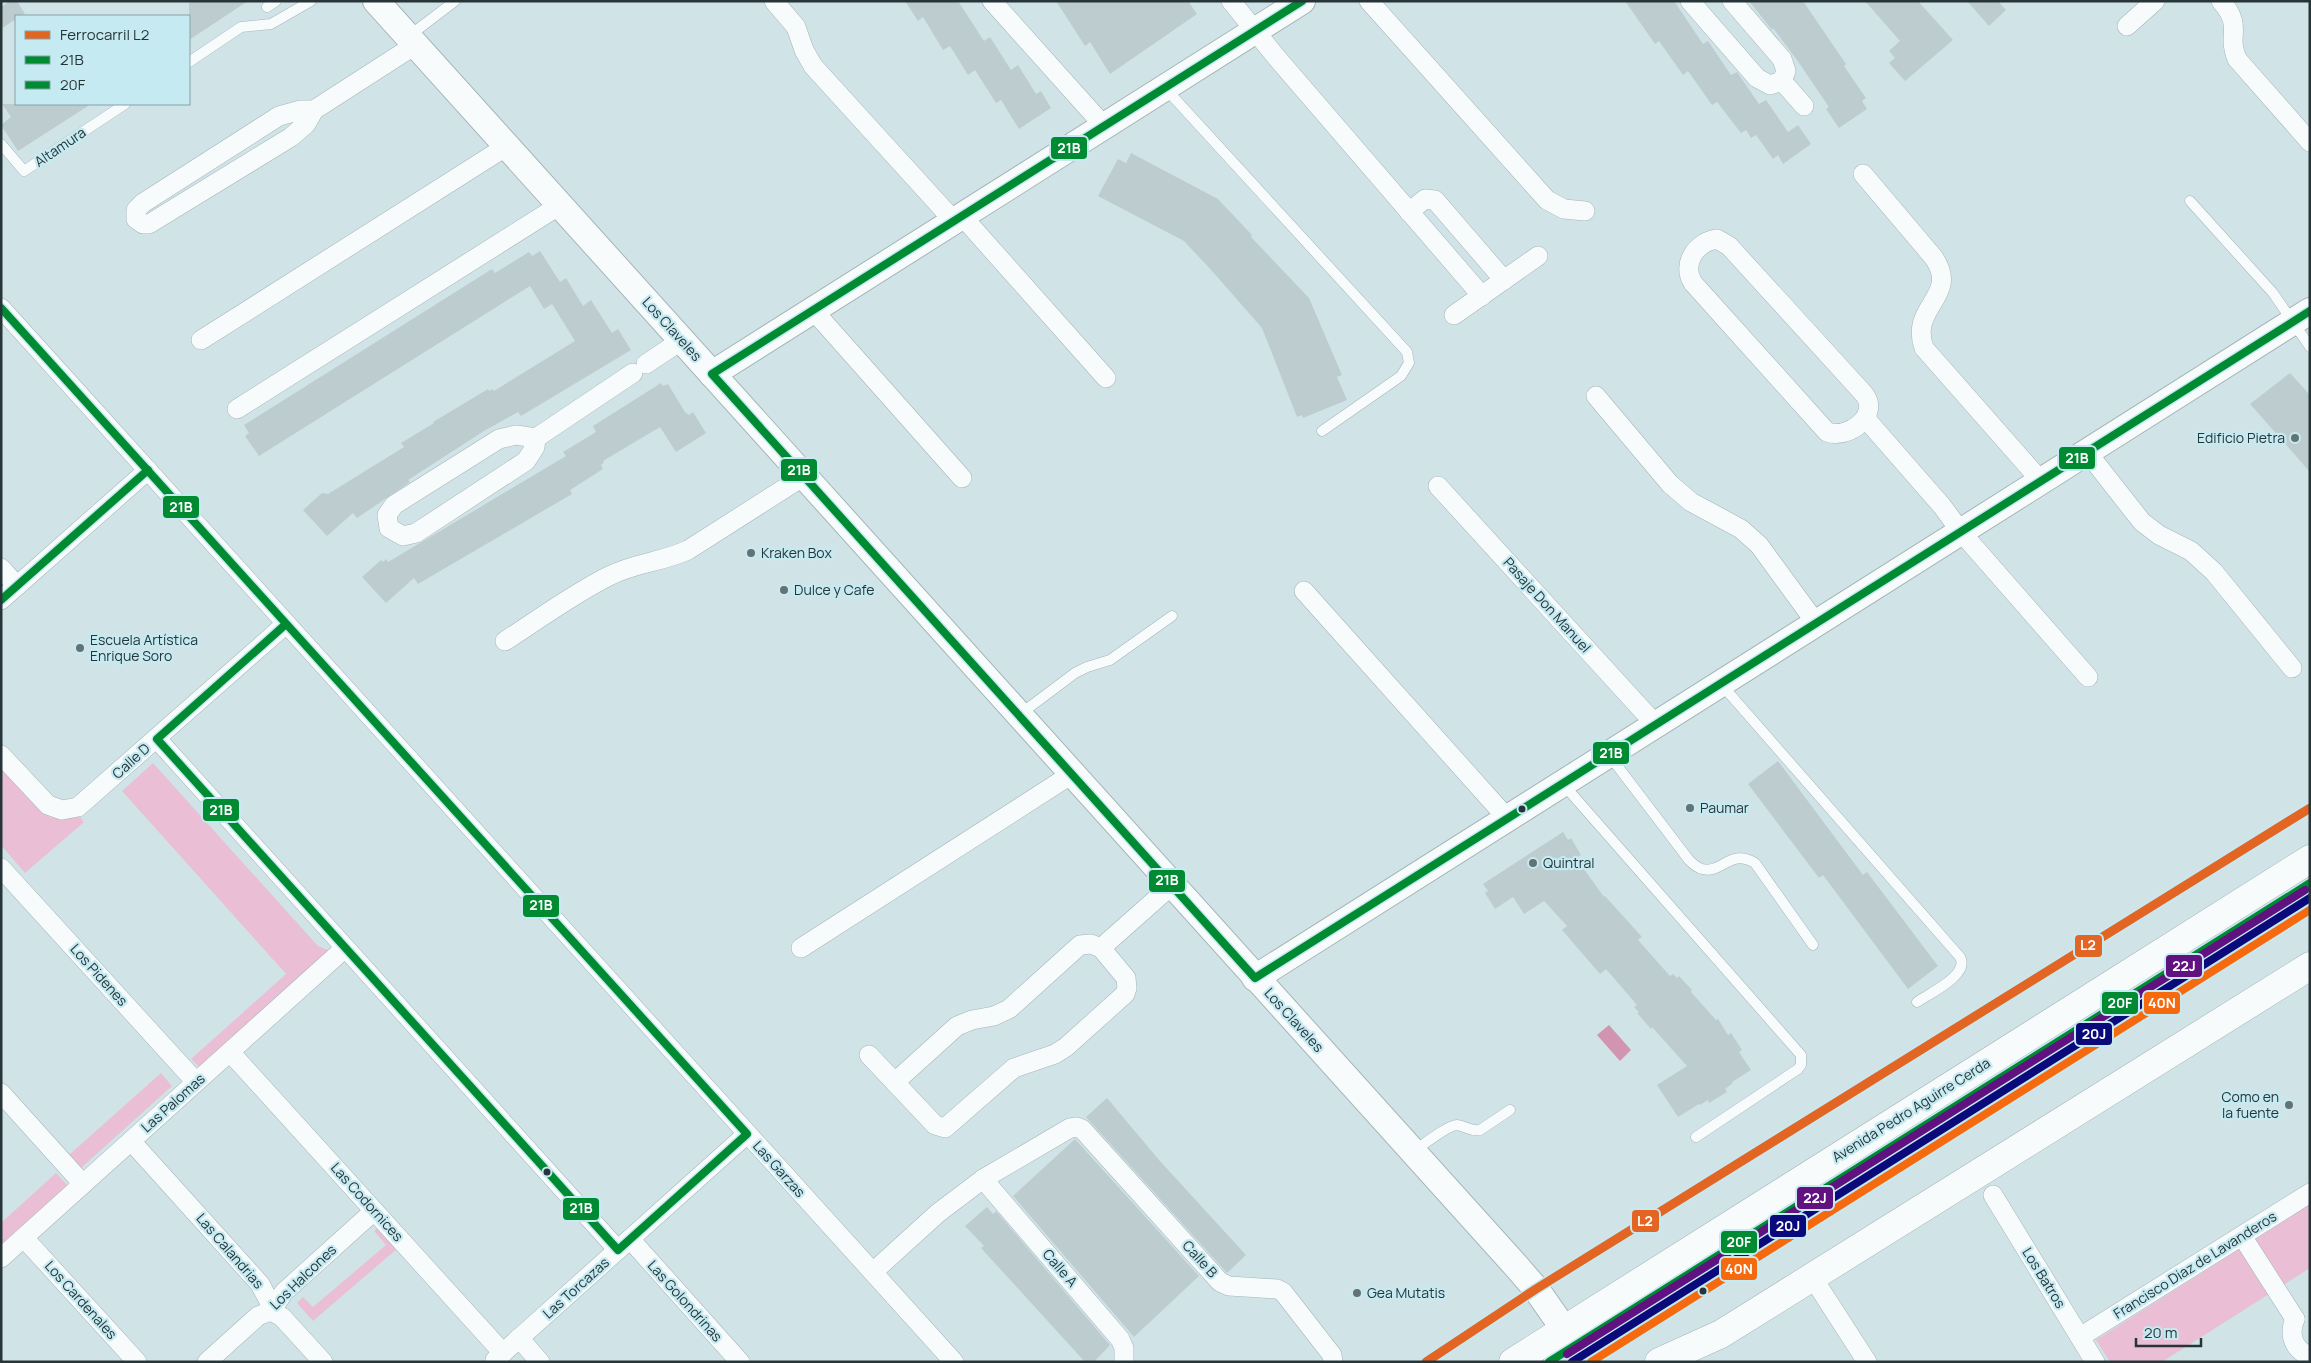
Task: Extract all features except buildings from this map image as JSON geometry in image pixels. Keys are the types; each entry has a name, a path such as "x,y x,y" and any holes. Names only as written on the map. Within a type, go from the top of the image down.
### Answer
{"highway":[{"name":"Avenida Pedro Aguirre Cerda","path":"1513,1362 2310,859"},
{"path":"1659,1362 1721,1334 2310,966"}],"street":[{"name":"Los Claveles","path":"376,1 1536,1289 1564,1329"},
{"path":"774,1 796,27 804,50 813,66 1106,378"},
{"path":"992,1 1104,126"},
{"path":"1231,1 1482,296"},
{"path":"712,374 1302,1"},
{"path":"1368,1 1547,200 1564,210 1585,211"},
{"path":"1690,1 1757,78 1770,85 1782,81 1786,71 1782,59 1732,1"},
{"path":"2127,26 2155,1"},
{"path":"2221,1 2233,18 2233,45 2237,59 2310,142"},
{"path":"314,110 301,110 280,116 142,203 136,210 136,219 143,224 149,224 292,137 306,124 314,110 412,40"},
{"path":"1782,81 1804,106"},
{"path":"201,340 507,146"},
{"path":"1863,174 1934,258 1941,271 1940,291 1921,324 1920,339 1924,348 2041,481"},
{"path":"1409,212 1425,199 1435,200 1504,280"},
{"path":"237,409 560,205"},
{"path":"1711,240 1724,241 1867,398 1870,408 1866,419 1839,434 1827,432 1822,428 1693,283 1687,271 1690,257 1711,240"},
{"path":"1454,315 1538,256"},
{"name":"Las Garzas","path":"1,308 954,1362"},
{"path":"813,310 962,478"},
{"path":"1255,978 2301,317"},
{"path":"536,438 535,447 526,461 416,533 403,536 389,528 387,515 394,506 499,440 516,435 536,438 682,340"},
{"path":"1596,396 1670,484 1681,494 1741,529 1759,545 1816,624"},
{"path":"1866,419 1942,506 1961,532 2088,677"},
{"path":"2087,452 2142,522 2159,535 2191,551 2214,572 2292,668"},
{"path":"1,600 148,470"},
{"path":"505,641 608,576 636,565 673,557 688,550 804,476"},
{"name":"Pasaje Don Manuel","path":"1438,486 1656,725"},
{"path":"1,568 17,586"},
{"path":"1304,590 1507,818"},
{"name":"Calle D","path":"1,755 42,800 54,808 62,810 78,807 85,803 286,624"},
{"name":"Las Golondrinas","path":"157,739 345,948 624,1244 740,1362"},
{"path":"801,948 1072,774"},
{"name":"Los Pidenes","path":"1,868 196,1082"},
{"path":"1101,948 1172,885"},
{"path":"869,1055 935,1125 945,1128 1014,1068 1055,1054 1066,1047 1125,994 1127,988 1126,978 1101,948 1091,944 1080,945 1009,1009 994,1016 972,1020 957,1026 895,1082"},
{"name":"Las Palomas","path":"1,1258 345,948"},
{"name":"Las Codornices","path":"230,1052 374,1210 498,1357"},
{"path":"1,1093 84,1184"},
{"name":"Calle B","path":"983,1179 1070,1128 1077,1127 1082,1129 1220,1282 1229,1286 1277,1289 1283,1292 1332,1355 1333,1362"},
{"name":"Las Torcazas","path":"498,1357 747,1134"},
{"name":"Las Calandrias","path":"131,1141 260,1284 269,1301 271,1311"},
{"path":"873,1272 938,1212 983,1179"},
{"name":"Calle A","path":"983,1179 1120,1339 1124,1348 1124,1362"},
{"name":"Francisco Diaz de Lavanderos","path":"2080,1338 2310,1193"},
{"name":"Los Batros","path":"1993,1195 2095,1362"},
{"name":"Los Halcones","path":"208,1362 258,1316 271,1311 284,1292 374,1210"},
{"path":"2242,1236 2302,1320 2291,1330 2294,1343 2299,1350 2310,1356"},
{"name":"Los Cardenales","path":"24,1238 137,1362"},
{"path":"1820,1289 1867,1362"},
{"path":"271,1311 282,1317 323,1362"},
{"path":"519,1338 540,1362"}],"lane":[{"path":"190,61 241,27 271,24 311,1"},
{"path":"412,40 455,1"},
{"path":"1165,88 1407,352 1409,362 1401,376 1322,431"},
{"name":"Altamura","path":"1,144 24,171 124,105"},
{"path":"2190,201 2273,293 2301,317 2310,348"},
{"path":"1020,716 1075,673 1087,666 1110,660 1172,616"},
{"path":"1721,684 1960,957 1963,965 1959,974 1917,1002"},
{"path":"1608,755 1689,860 1702,869 1715,868 1733,858 1745,857 1755,863 1813,945"},
{"path":"1562,784 1801,1055 1801,1065 1798,1069 1696,1137"},
{"path":"1550,1362 2310,883"},
{"path":"1572,1362 2310,898"},
{"path":"1413,1152 1451,1126 1460,1125 1474,1131 1480,1130 1510,1110"}],"shaded area":[{"path":"153,763 318,946 330,951 199,1067 191,1059 286,974 122,791"},
{"path":"1,768 50,817 63,819 80,817 84,822 25,873 1,845"},
{"path":"1609,1025 1631,1050 1620,1061 1597,1035"},
{"path":"161,1073 172,1086 81,1168 69,1155"},
{"path":"56,1173 68,1186 1,1247 1,1223"},
{"path":"2310,1204 2310,1268 2162,1362 2110,1362 2096,1340"},
{"path":"379,1227 398,1248 313,1321 297,1303 303,1297 313,1307 386,1245 374,1231"}],"rail line":[{"name":"L2","path":"1426,1362 1536,1289 2310,808"}],"transit line":[{"name":"21B","path":"1302,1 712,374 1255,978 2310,311"},
{"name":"21B","path":"1,308 747,1134 618,1250 157,739 286,624"},
{"name":"21B","path":"1,600 148,470"},
{"name":"20F","path":"1549,1362 2310,883"},
{"name":"22J","path":"1567,1354 2305,890"},
{"name":"20J","path":"1572,1362 2310,898"},
{"name":"40N","path":"1591,1362 2310,910"}],"place":[{"name":"Edificio Pietra","path":"2295,438"},
{"name":"Kraken Box","path":"751,553"},
{"name":"Dulce y Cafe","path":"784,590"},
{"name":"Escuela Artística Enrique Soro","path":"80,648"},
{"name":"Paumar","path":"1690,808"},
{"name":"Quintral","path":"1533,863"},
{"name":"Como en la fuente","path":"2289,1105"},
{"name":"Gea Mutatis","path":"1357,1293"}]}
